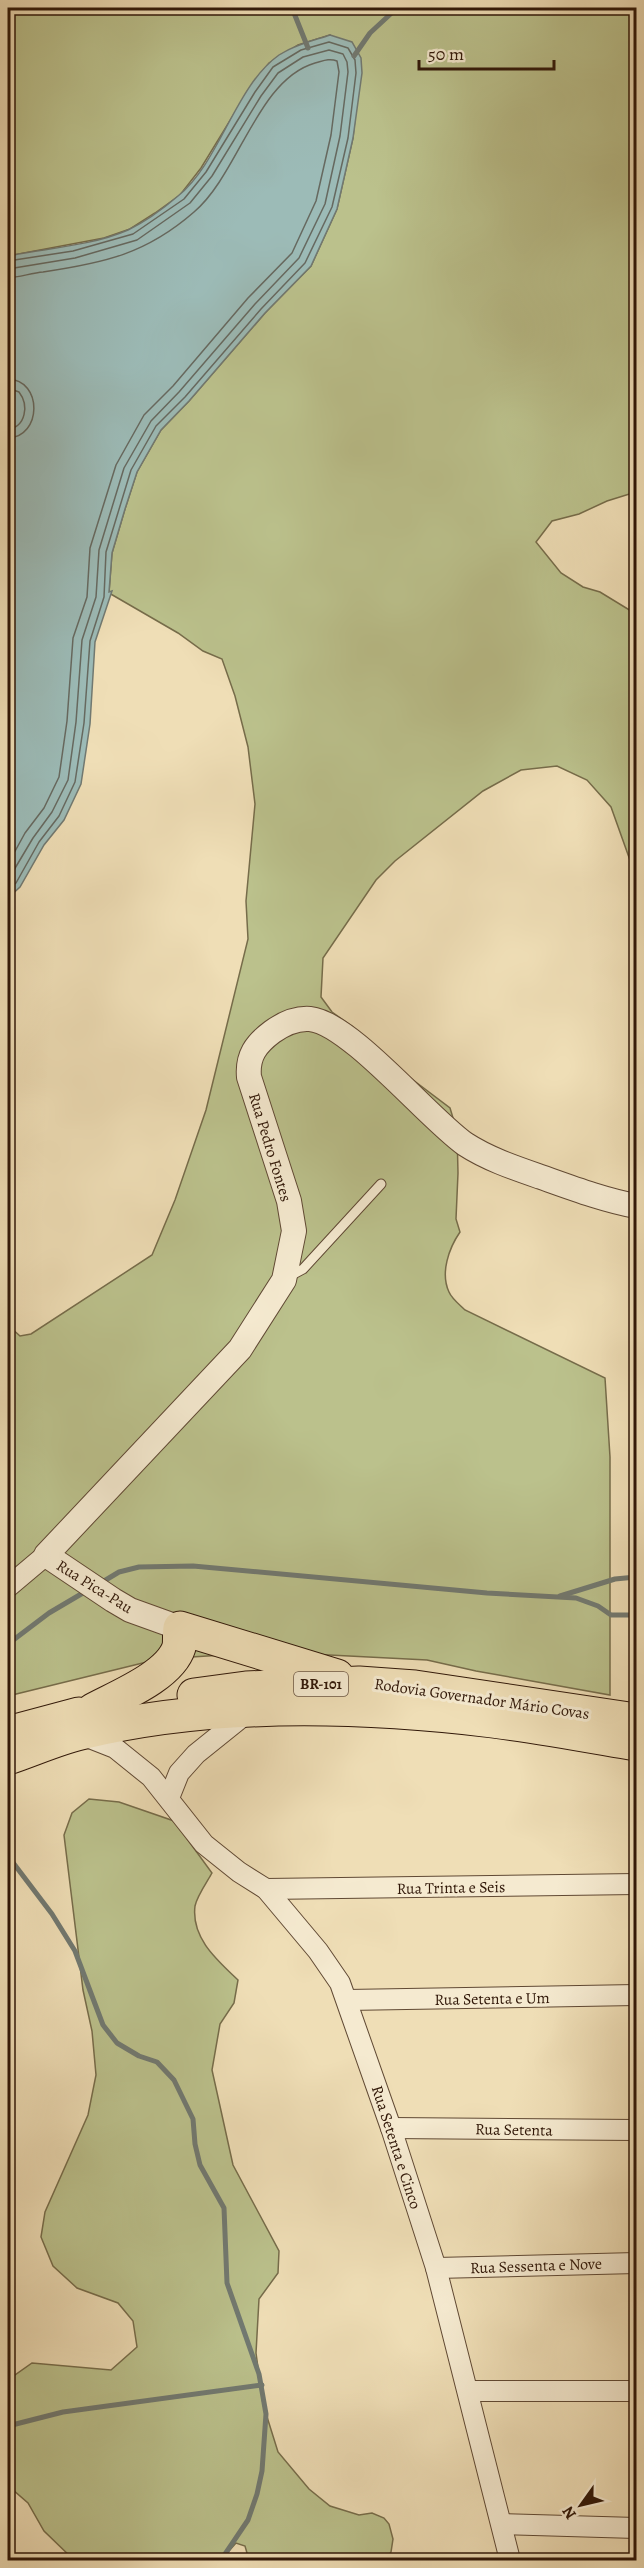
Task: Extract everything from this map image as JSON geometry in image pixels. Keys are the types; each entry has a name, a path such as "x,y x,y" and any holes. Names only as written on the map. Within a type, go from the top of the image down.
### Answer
{"highway":[{"path":"86,1722 161,1672 179,1647 180,1628 359,1683"},
{"name":"Rodovia Governador Mário Covas","path":"8,1758 133,1702 246,1688 359,1683 415,1687 636,1720"},
{"name":"Rodovia Governador Mário Covas","path":"8,1733 86,1722 294,1709 408,1714 493,1721 636,1744"}],"street":[{"name":"Rua Pedro Fontes","path":"8,1587 46,1555 240,1349 284,1280 294,1231 289,1201 252,1088 248,1066 258,1043 275,1030 294,1020 310,1019 325,1023 340,1033 465,1144 503,1163 573,1189 636,1206"},
{"name":"Rua Pica-Pau","path":"46,1555 130,1610 180,1628"},
{"path":"169,1798 179,1773 196,1754 250,1711"},
{"name":"Rua Setenta e Cinco","path":"86,1722 151,1777 204,1844 266,1890 330,1967 340,1983 391,2128 436,2268 510,2560"},
{"name":"Rua Trinta e Seis","path":"266,1890 636,1884"},
{"name":"Rua Setenta e Um","path":"347,2000 636,1995"},
{"name":"Rua Setenta","path":"391,2128 636,2130"},
{"name":"Rua Sessenta e Nove","path":"436,2268 636,2263"},
{"path":"469,2391 636,2391"},
{"path":"502,2524 636,2528"}],"lane":[{"path":"284,1280 303,1269 381,1184"}],"green space":[{"path":"8,8 636,8 636,492 607,501 579,514 552,521 536,542 561,573 583,587 600,592 636,614 636,877 611,807 587,780 557,766 521,770 483,791 395,861 376,880 323,958 321,997 332,1012 353,1027 380,1055 450,1108 457,1131 456,1219 460,1232 449,1253 445,1277 452,1297 465,1310 605,1378 610,1457 610,1695 427,1660 271,1652 159,1659 8,1696 8,1312 10,1327 20,1336 31,1334 152,1255 175,1200 206,1110 248,939 246,901 255,804 248,747 235,696 222,659 203,651 178,633 109,593 112,553 137,472 161,430 265,313 311,266 337,209 353,138 356,109 330,35 298,45 269,63 250,88 201,168 180,195 130,229 104,238 8,256"},
{"path":"89,1799 119,1802 174,1821 212,1873 195,1906 197,1928 207,1948 238,1980 234,2003 220,2024 212,2070 233,2165 279,2251 278,2273 259,2299 256,2353 263,2404 278,2452 309,2489 330,2506 359,2515 372,2513 384,2518 389,2524 393,2539 391,2552 385,2560 249,2560 245,2546 236,2543 221,2560 74,2560 44,2531 28,2503 12,2489 8,2476 8,2380 32,2363 111,2370 137,2347 133,2321 118,2303 77,2288 53,2266 41,2237 45,2212 88,2115 96,2075 92,2031 83,1990 64,1835 72,1813"}],"water":[{"path":"330,35 352,42 361,58 362,73 353,138 337,209 311,266 265,313 161,430 137,472 112,553 109,592 112,591 95,642 90,724 81,784 64,820 44,845 20,887 8,898 8,490 11,403 8,398 8,256 99,240 141,223 178,196 193,181 217,145 251,85 264,69 279,55"}],"waterway":[{"path":"292,8 308,48"},
{"path":"354,56 370,33 397,8"},
{"path":"99,1584 119,1572 139,1567 193,1566 487,1593 576,1598 598,1606 611,1615 636,1615"},
{"path":"560,1596 615,1579 636,1577"},
{"path":"8,1644 49,1613 88,1590"},
{"path":"8,1856 52,1914 75,1951 103,2025 117,2043 139,2056 157,2062 174,2080 193,2119 200,2165 224,2208 227,2283 259,2374 266,2414 262,2471 257,2494 248,2520 221,2560"},
{"path":"8,2426 63,2412 262,2385"}]}
